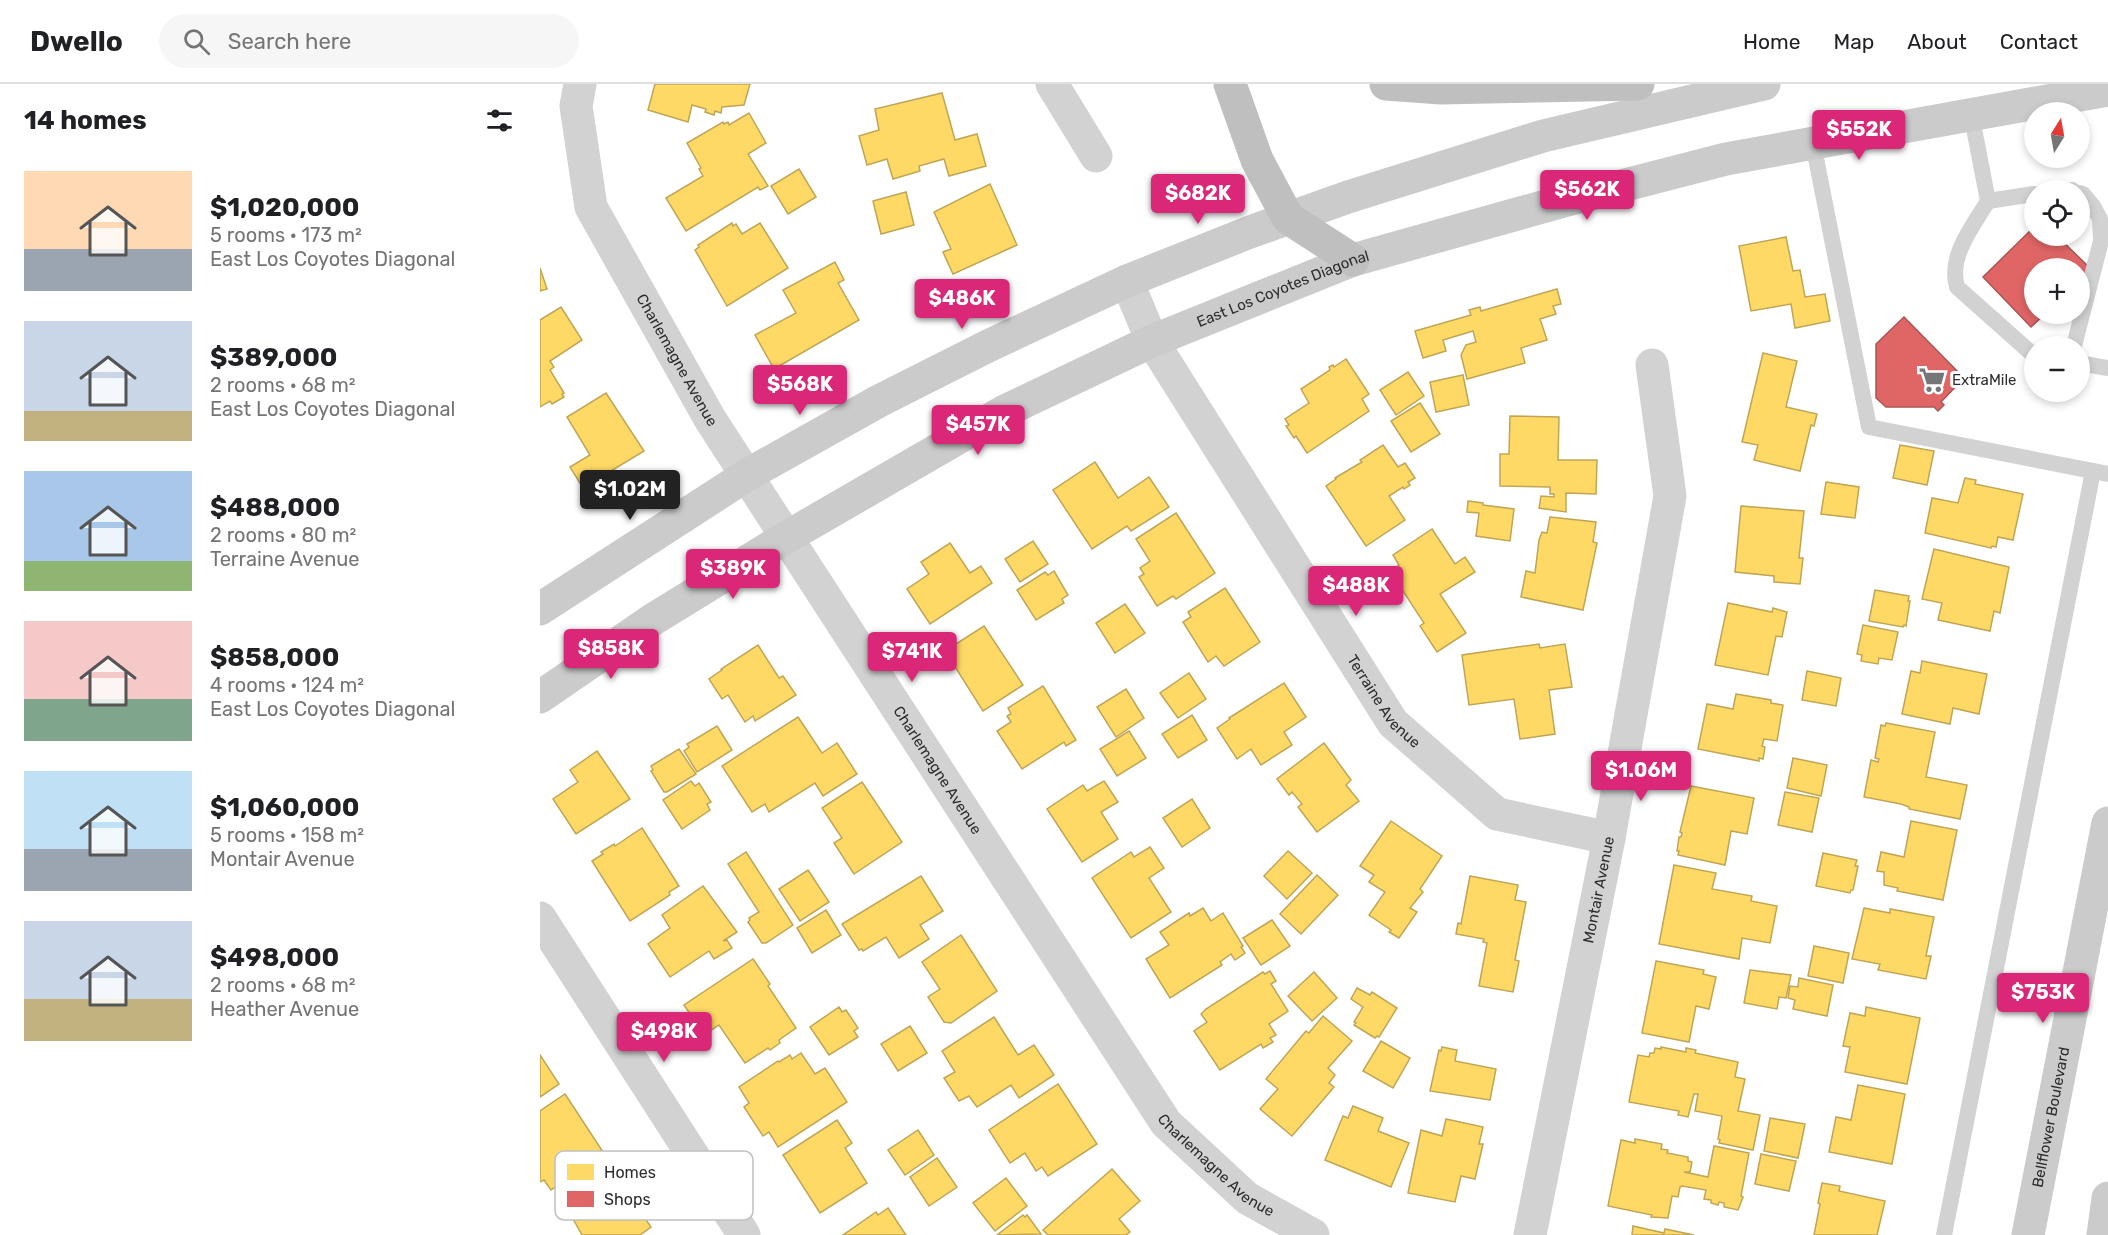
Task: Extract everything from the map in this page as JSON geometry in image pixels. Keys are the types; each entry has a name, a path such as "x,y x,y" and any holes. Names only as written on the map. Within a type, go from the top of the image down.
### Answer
{"highway":[{"path":"1230,84 1257,160 1288,218 1353,260"},
{"path":"1386,84 1441,88 1638,84"}],"main road":[{"path":"540,609 747,475 879,401 1018,331 1127,281 1348,196 1543,136 1764,84"},
{"name":"East Los Coyotes Diagonal","path":"540,697 652,620 787,537 1004,412 1152,341 1353,260 1567,200 1714,162 1971,113 2108,90"},
{"name":"Bellflower Boulevard","path":"2028,1235 2108,823"},
{"path":"2103,1235 2108,1198"}],"street":[{"name":"Charlemagne Avenue","path":"580,84 576,106 591,207 710,419 1166,1123 1247,1198 1313,1235"},
{"path":"1052,84 1096,156"},
{"name":"Terraine Avenue","path":"1127,281 1152,341 1393,723 1497,814 1609,838"},
{"name":"Montair Avenue","path":"1530,1235 1609,838 1670,496 1652,364"},
{"path":"540,918 690,1151"},
{"path":"734,1220 744,1235"}],"lane":[{"path":"1971,113 1988,201 1965,239 1954,275 1957,287 2024,347"},
{"path":"1813,144 1869,427 2100,473 1944,1235"},
{"path":"1988,201 2024,196"},
{"path":"2077,336 2101,241 2100,219 2090,202"},
{"path":"2090,365 2108,368"}],"building: Homes":[{"path":"655,84 750,84 744,105 722,107 721,113 715,111 714,115 705,112 706,109 692,105 688,122 648,110"},
{"path":"942,93 955,140 977,134 986,166 949,176 944,159 919,166 920,171 893,179 887,159 867,165 859,136 879,130 875,109"},
{"path":"749,113 766,143 748,154 768,186 760,190 758,187 686,231 666,198 703,176 687,143 723,122 724,124 728,122 729,125"},
{"path":"799,169 816,197 788,214 771,186"},
{"path":"990,184 1017,245 953,274 943,252 951,249 934,212"},
{"path":"906,192 914,225 881,234 873,201"},
{"path":"732,223 733,226 736,224 742,234 760,223 788,268 727,306 695,250 699,247 698,245"},
{"path":"1786,237 1793,271 1800,270 1805,297 1825,294 1830,321 1795,328 1791,304 1751,311 1739,246"},
{"path":"835,262 844,280 838,283 859,320 774,369 755,335 796,313 783,290"},
{"path":"540,268 547,289 540,291"},
{"path":"1557,289 1561,304 1553,306 1556,314 1540,319 1547,340 1521,348 1525,363 1467,379 1461,355 1466,345 1476,342 1473,331 1443,340 1446,351 1423,358 1415,331 1471,315 1469,310 1480,307 1481,311"},
{"path":"561,307 582,340 550,361 554,367 550,370 564,393 562,394 564,397 552,404 550,401 540,407 540,320"},
{"path":"1763,353 1797,361 1786,407 1817,414 1814,426 1811,425 1800,471 1754,460 1758,445 1742,442"},
{"path":"1346,359 1369,394 1362,399 1369,411 1307,453 1286,426 1289,425 1285,419 1309,403 1301,389 1330,370 1329,367 1333,365 1334,367"},
{"path":"1408,372 1424,396 1396,415 1380,390"},
{"path":"1463,375 1469,405 1436,412 1430,382"},
{"path":"606,393 644,451 583,488 570,467 590,455 567,417"},
{"path":"1420,403 1440,434 1411,452 1391,421"},
{"path":"1510,416 1559,417 1558,460 1597,460 1596,494 1566,493 1566,512 1539,508 1541,496 1554,497 1554,494 1550,494 1550,487 1500,486 1500,454 1509,454"},
{"path":"1383,445 1398,467 1405,463 1415,478 1408,482 1410,485 1389,496 1405,520 1366,546 1326,486"},
{"path":"1900,445 1934,451 1927,485 1893,478"},
{"path":"1095,462 1118,498 1149,477 1169,507 1131,531 1127,526 1092,549 1053,490"},
{"path":"1965,478 1976,480 1975,484 2023,494 2013,540 1998,537 1996,547 1991,548 1925,533 1932,498 1958,503"},
{"path":"1826,482 1859,487 1855,518 1821,514"},
{"path":"1468,501 1514,509 1510,541 1476,536 1479,513 1467,512"},
{"path":"1741,506 1804,511 1799,558 1803,558 1800,584 1774,582 1774,576 1735,572"},
{"path":"1176,513 1215,573 1176,599 1173,596 1157,606 1139,577 1144,574 1140,568 1150,561 1136,539"},
{"path":"1550,517 1596,522 1593,542 1597,543 1583,610 1521,597 1526,571 1535,573 1539,540 1542,532 1547,533"},
{"path":"1432,529 1455,564 1465,557 1475,572 1440,594 1466,633 1437,652 1420,626 1424,623 1390,571 1399,565 1393,555"},
{"path":"1033,541 1048,564 1020,582 1005,559"},
{"path":"950,543 970,573 981,566 992,583 930,624 907,589 929,574 921,562"},
{"path":"1934,549 2009,567 2000,613 1994,611 1990,631 1938,620 1942,603 1922,599"},
{"path":"1054,571 1068,595 1062,599 1064,603 1036,620 1017,590 1045,572 1048,575"},
{"path":"1225,588 1260,642 1224,666 1216,656 1208,662 1183,622 1191,617 1188,612"},
{"path":"1875,590 1909,596 1906,626 1869,621"},
{"path":"1728,603 1772,612 1773,608 1787,612 1782,637 1776,636 1768,675 1715,665"},
{"path":"1125,604 1145,633 1115,653 1096,623"},
{"path":"1863,625 1898,632 1892,660 1879,658 1878,664 1861,661 1862,655 1857,654"},
{"path":"984,626 1023,685 983,711 945,651"},
{"path":"1539,644 1540,648 1565,644 1572,687 1549,690 1555,734 1520,739 1514,699 1469,705 1462,655"},
{"path":"758,645 779,678 783,676 796,695 755,721 753,716 745,722 728,695 722,699 709,679"},
{"path":"1922,661 1987,674 1979,714 1953,708 1950,724 1902,714 1911,671 1920,673"},
{"path":"1807,671 1841,678 1836,706 1802,700"},
{"path":"1189,673 1206,699 1178,718 1160,693"},
{"path":"1284,683 1306,717 1284,732 1292,745 1261,765 1251,749 1237,759 1217,728"},
{"path":"1043,686 1076,740 1066,746 1064,742 1022,769 997,731 1011,722 1007,716 1011,714 1008,708"},
{"path":"1126,689 1144,718 1116,737 1097,707"},
{"path":"1736,694 1771,700 1771,703 1783,705 1777,741 1764,739 1763,759 1759,758 1759,761 1698,749 1707,704 1733,709"},
{"path":"1192,715 1207,740 1178,758 1162,734"},
{"path":"798,717 822,753 837,743 857,774 823,796 815,783 769,812 765,804 752,812 722,766"},
{"path":"1886,723 1935,732 1926,777 1967,785 1960,819 1864,797 1871,760 1878,762 1879,759 1875,758 1881,725 1885,726"},
{"path":"717,726 732,750 697,772 684,751 689,747 687,744"},
{"path":"1129,731 1146,758 1117,776 1100,749"},
{"path":"1324,743 1351,780 1346,785 1359,801 1317,832 1298,807 1302,804 1292,792 1289,795 1277,779"},
{"path":"679,749 696,774 664,792 651,771 653,770 651,766"},
{"path":"597,751 630,799 576,834 553,799 578,782 570,770"},
{"path":"1793,758 1827,765 1821,796 1787,788"},
{"path":"691,781 695,786 699,783 711,802 707,804 710,810 682,829 663,800"},
{"path":"1104,781 1118,802 1101,812 1118,839 1082,862 1047,809 1083,785 1087,791"},
{"path":"862,782 902,842 854,874 834,843 842,838 822,808"},
{"path":"1691,786 1754,798 1747,834 1731,831 1725,865 1678,855 1679,837 1682,833 1680,832"},
{"path":"1785,792 1819,798 1812,832 1778,825"},
{"path":"1192,799 1210,828 1182,847 1163,818"},
{"path":"1391,821 1442,856 1420,889 1423,892 1410,908 1417,912 1399,938 1369,915 1385,892 1369,882 1374,875 1360,866"},
{"path":"1911,821 1957,830 1943,900 1897,891 1898,888 1884,885 1884,872 1877,871 1881,852 1904,857"},
{"path":"642,828 679,886 669,892 670,895 630,921 592,861 603,854 601,852 614,844 615,846"},
{"path":"1150,847 1164,868 1149,878 1171,912 1131,938 1092,878 1131,852 1134,857"},
{"path":"1288,851 1312,873 1287,899 1264,876"},
{"path":"746,852 793,925 766,943 762,943 748,922 749,918 759,912 728,864"},
{"path":"1823,853 1857,860 1853,890 1850,893 1816,886"},
{"path":"1674,865 1716,873 1712,889 1752,896 1751,901 1777,906 1770,943 1742,938 1739,959 1659,944"},
{"path":"808,870 829,902 800,921 779,889"},
{"path":"1317,875 1338,895 1301,934 1280,914"},
{"path":"921,876 943,911 920,925 929,939 899,958 886,937 863,951 859,950 842,924"},
{"path":"1470,876 1518,885 1515,900 1526,902 1515,960 1519,961 1513,992 1479,986 1487,943 1483,942 1484,939 1456,934 1458,923 1461,924"},
{"path":"703,886 737,932 723,941 727,940 732,948 714,959 709,951 670,977 648,944 670,928 662,915"},
{"path":"1203,908 1211,921 1223,913 1245,953 1235,960 1231,954 1220,962 1222,965 1170,998 1146,959 1169,945 1160,932 1189,913 1190,916"},
{"path":"1864,908 1890,913 1890,909 1934,917 1926,956 1931,956 1926,979 1878,970 1880,964 1852,959"},
{"path":"826,910 841,935 812,953 797,928"},
{"path":"1272,920 1290,946 1261,965 1243,938"},
{"path":"961,935 997,991 951,1023 944,1022 928,997 940,989 922,962"},
{"path":"1814,946 1849,953 1843,983 1808,976"},
{"path":"753,959 796,1028 779,1040 780,1043 770,1050 768,1048 745,1063 719,1025 704,1035 684,1005"},
{"path":"1656,961 1704,970 1703,974 1716,977 1709,1009 1696,1006 1689,1042 1642,1033"},
{"path":"1750,970 1791,975 1786,998 1779,997 1777,1009 1744,1003"},
{"path":"1270,971 1276,981 1271,984 1288,1011 1269,1024 1276,1035 1270,1038 1273,1042 1263,1048 1261,1044 1220,1070 1194,1031 1207,1022 1201,1014 1263,972 1265,974"},
{"path":"1314,972 1337,998 1312,1021 1288,996"},
{"path":"1799,978 1833,985 1827,1016 1793,1009 1795,1000 1788,998 1790,986 1798,987"},
{"path":"1357,988 1370,995 1372,992 1397,1008 1379,1037 1375,1038 1354,1025 1363,1007 1351,999"},
{"path":"839,1007 842,1012 846,1010 858,1028 854,1031 858,1037 829,1055 810,1027"},
{"path":"1866,1007 1920,1018 1907,1084 1845,1072 1850,1047 1843,1046 1850,1013 1865,1016"},
{"path":"1323,1016 1352,1041 1328,1068 1335,1075 1329,1083 1334,1087 1292,1136 1260,1109 1278,1089 1266,1079 1306,1031 1309,1033"},
{"path":"994,1017 1018,1055 1034,1045 1054,1075 1019,1098 1011,1085 977,1107 969,1096 959,1101 944,1078 955,1072 942,1051"},
{"path":"910,1026 927,1053 898,1071 881,1044"},
{"path":"1381,1041 1410,1058 1393,1088 1363,1071"},
{"path":"1442,1047 1457,1050 1455,1061 1496,1069 1490,1100 1430,1091 1439,1050 1441,1051"},
{"path":"1661,1047 1686,1052 1686,1048 1696,1050 1695,1053 1738,1062 1735,1077 1745,1079 1738,1111 1760,1115 1753,1150 1719,1143 1722,1116 1695,1111 1698,1094 1694,1094 1688,1117 1678,1115 1679,1111 1629,1102 1638,1055 1649,1057 1650,1053 1654,1053 1655,1048 1661,1049"},
{"path":"801,1053 815,1074 825,1068 847,1102 778,1147 769,1132 763,1136 744,1107 749,1103 739,1087 778,1061 790,1055 792,1059"},
{"path":"540,1055 559,1084 540,1097"},
{"path":"1058,1084 1097,1144 1048,1176 1042,1167 1036,1171 1025,1153 1010,1163 989,1130"},
{"path":"1858,1085 1905,1094 1892,1164 1829,1152 1836,1117 1851,1120"},
{"path":"565,1094 602,1151 555,1151 555,1187 551,1190 544,1180 540,1182 540,1111"},
{"path":"1353,1106 1383,1118 1378,1131 1409,1143 1391,1187 1325,1160 1343,1116 1348,1118"},
{"path":"1770,1118 1805,1124 1798,1158 1764,1151"},
{"path":"1446,1119 1483,1127 1479,1144 1483,1144 1475,1179 1461,1176 1455,1202 1408,1193 1421,1130 1442,1136"},
{"path":"837,1120 852,1143 845,1148 867,1183 820,1213 783,1155"},
{"path":"918,1130 934,1155 905,1175 888,1150"},
{"path":"1635,1139 1662,1144 1661,1149 1668,1150 1667,1153 1688,1157 1688,1161 1692,1162 1690,1172 1684,1172 1708,1177 1714,1146 1749,1153 1741,1196 1743,1197 1738,1210 1724,1207 1724,1203 1719,1202 1718,1205 1711,1203 1711,1200 1704,1199 1706,1190 1682,1186 1678,1197 1672,1196 1668,1218 1651,1217 1652,1215 1608,1206 1621,1140 1635,1143"},
{"path":"1761,1154 1796,1161 1789,1191 1755,1184"},
{"path":"937,1158 957,1187 929,1206 910,1177"},
{"path":"1112,1169 1140,1201 1119,1219 1130,1232 1126,1235 1048,1235 1043,1230"},
{"path":"1006,1178 1027,1206 995,1231 973,1203"},
{"path":"1822,1183 1840,1186 1839,1191 1885,1201 1877,1235 1814,1235"},
{"path":"888,1208 906,1235 843,1235 876,1212 878,1215"},
{"path":"1023,1215 1025,1217 1027,1215 1041,1234 997,1235"},
{"path":"574,1220 646,1220 651,1227 640,1235 582,1235"},
{"path":"1633,1226 1664,1233 1665,1229 1694,1235 1632,1235"}],"building: Shops":[{"path":"2024,237 2024,246 2067,246 2080,258 2024,258 2024,320 1983,277"},
{"path":"1904,317 1964,378 1941,402 1944,405 1938,411 1934,407 1886,407 1876,398 1876,344"}],"place":[{"name":"ExtraMile","path":"1932,380"}]}
